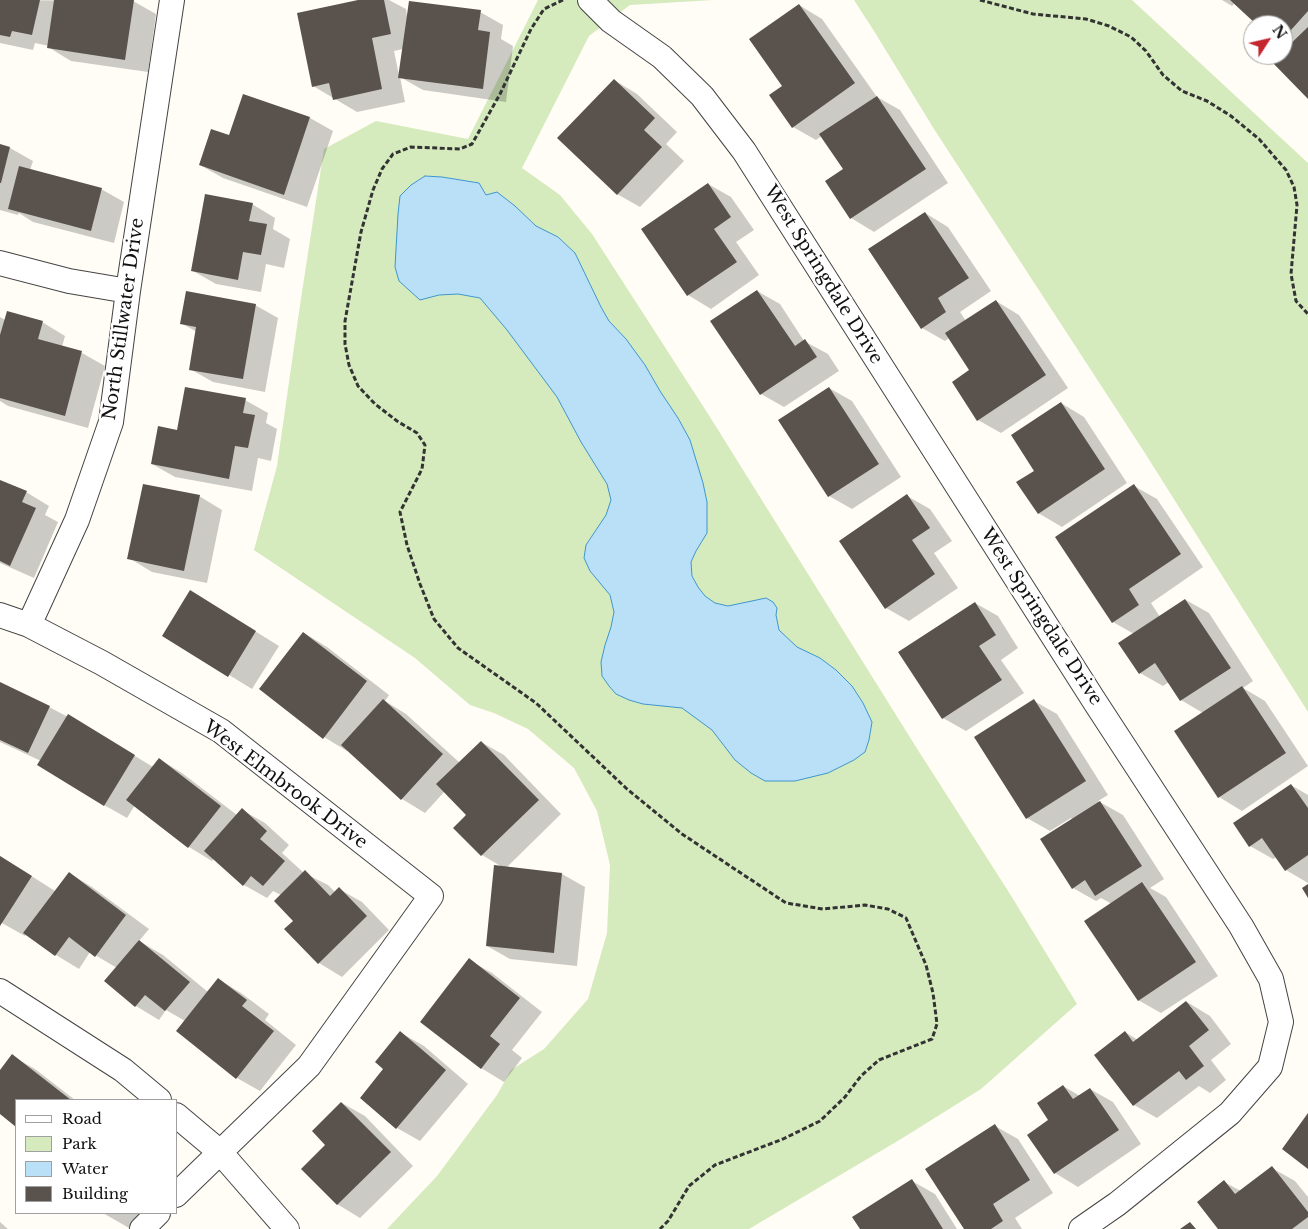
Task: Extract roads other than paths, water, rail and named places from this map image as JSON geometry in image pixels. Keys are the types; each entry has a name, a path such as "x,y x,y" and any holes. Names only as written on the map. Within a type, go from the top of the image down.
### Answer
{"street":[{"name":"North Stillwater Drive","path":"28,625 77,520 111,422 128,292 172,0"},
{"name":"West Springdale Drive","path":"590,0 611,20 662,57 702,96 744,151 1240,926 1271,979 1280,1022 1270,1067 1230,1113 1117,1204 1081,1229"},
{"path":"0,263 68,281 128,292"},
{"name":"West Elmbrook Drive","path":"0,615 28,625 102,663 221,731 431,896 309,1066 220,1152"},
{"path":"0,991 123,1070 158,1099"},
{"path":"178,1117 220,1152 287,1229"},
{"path":"178,1193 220,1152"},
{"path":"142,1229 157,1214"}],"water":[{"path":"425,176 479,183 486,195 497,192 536,226 558,237 575,253 609,321 626,339 645,365 690,440 707,502 707,533 691,562 692,576 698,587 705,596 715,603 728,606 766,598 773,602 777,608 776,615 779,630 797,647 820,658 836,670 852,686 863,703 872,722 865,752 854,760 828,773 795,781 765,781 735,760 712,730 682,708 643,704 629,700 616,694 609,686 602,676 601,662 614,612 610,595 590,571 584,558 586,545 606,515 611,500 607,484 581,442 557,397 507,330 480,298 458,294 439,295 420,300 399,281 395,267 400,196 411,185"}]}
